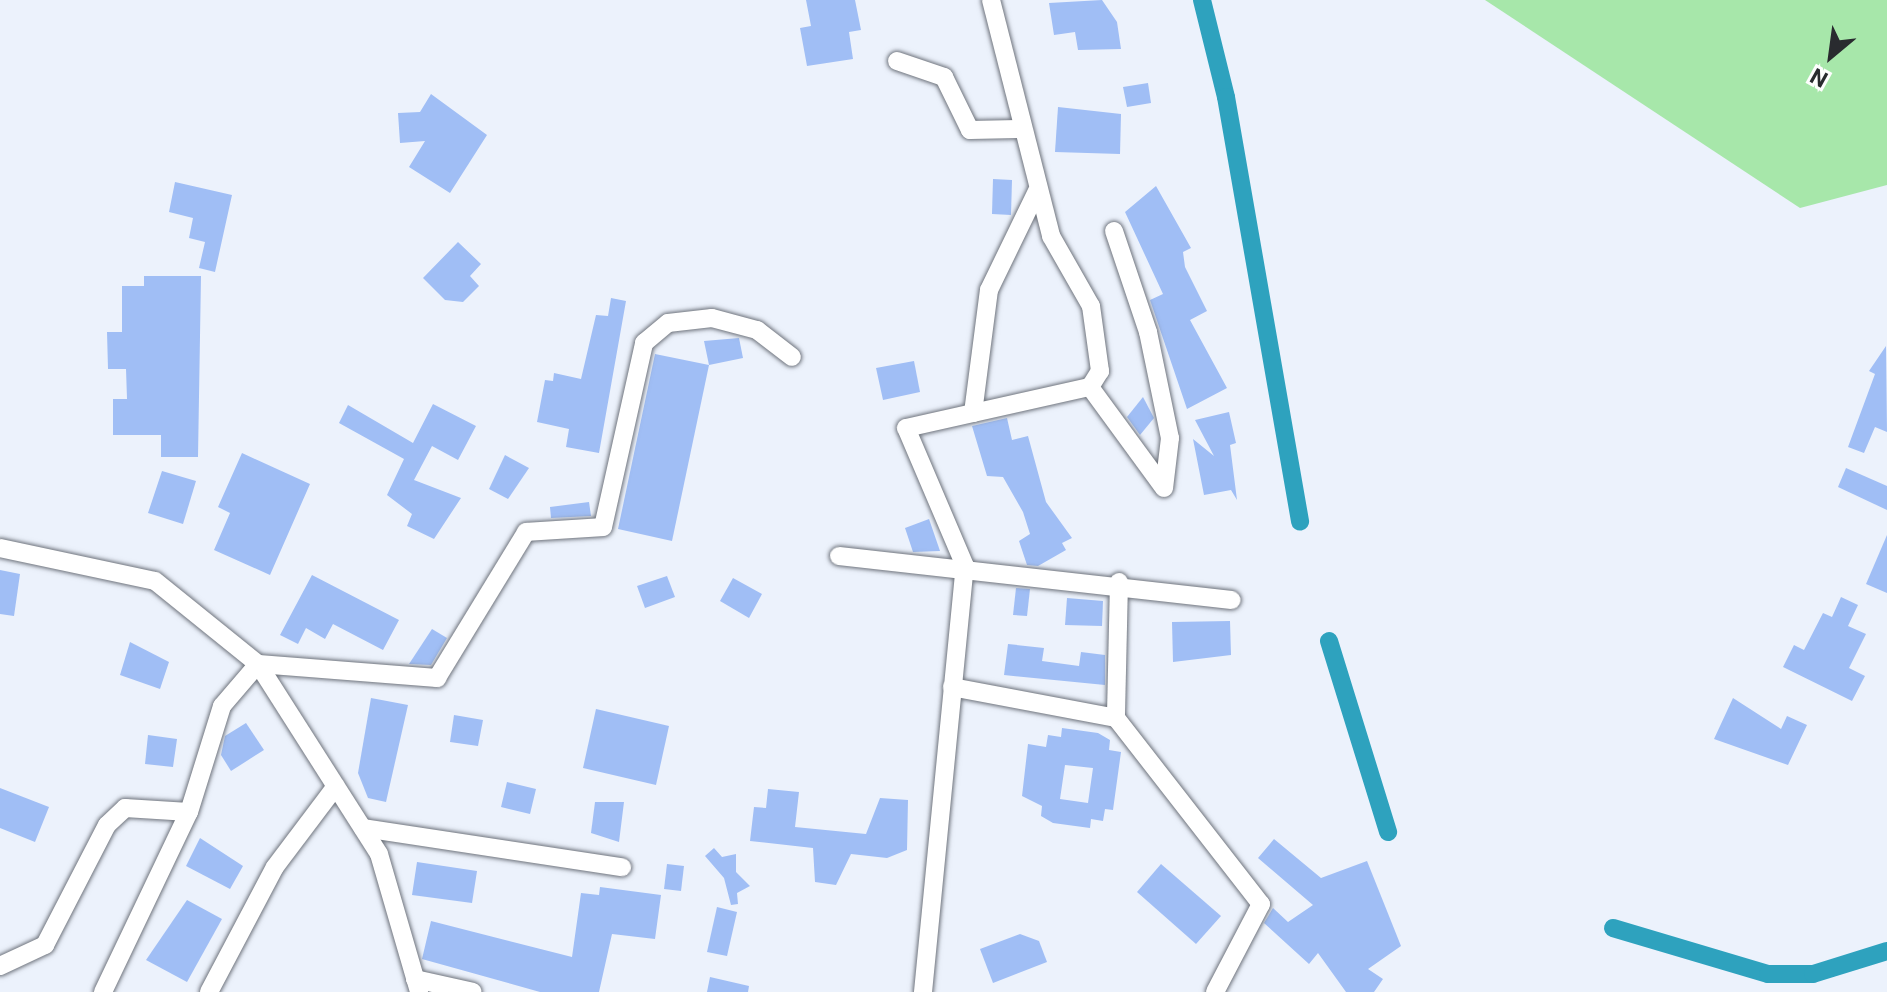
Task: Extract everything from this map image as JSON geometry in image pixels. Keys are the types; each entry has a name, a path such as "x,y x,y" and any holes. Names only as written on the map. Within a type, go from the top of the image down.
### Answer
{"street":[{"path":"923,992 965,566 906,428 1090,387 1100,371 1091,306 1051,236 1018,129 991,0"},
{"path":"897,61 944,77 970,130 1018,129"},
{"path":"973,413 989,290 1037,191"},
{"path":"1090,387 1164,488 1170,438 1148,332 1114,231"},
{"path":"258,664 437,678 526,532 603,527 644,343 668,323 712,318 757,330 792,357"},
{"path":"0,548 155,581 258,664 379,854 417,986 473,992"},
{"path":"839,556 1119,582 1232,600"},
{"path":"1119,582 1116,718 1261,904 1215,992"},
{"path":"103,992 189,812 222,706 258,664"},
{"path":"952,687 1116,718"},
{"path":"209,992 275,867 336,786"},
{"path":"0,966 45,945 107,825 125,808 189,812"},
{"path":"363,828 622,867"}],"green space":[{"path":"1485,0 1887,0 1887,185 1800,208"}],"building":[{"path":"806,0 855,0 861,30 849,32 853,59 807,66 800,28 811,26"},
{"path":"1102,0 1117,22 1121,49 1078,50 1075,32 1054,35 1049,3"},
{"path":"1148,83 1151,103 1127,107 1123,87"},
{"path":"431,94 487,135 450,193 409,167 425,141 400,143 398,113 420,112"},
{"path":"1058,107 1121,114 1120,154 1055,152"},
{"path":"993,179 1012,180 1011,215 992,214"},
{"path":"175,182 232,195 215,272 199,268 205,242 189,238 193,218 169,212"},
{"path":"1156,186 1191,248 1183,252 1185,267 1207,311 1190,320 1227,388 1187,409 1150,300 1163,294 1125,212"},
{"path":"458,242 481,264 470,276 479,286 463,302 445,300 423,278"},
{"path":"144,276 201,276 198,457 161,457 161,435 113,435 113,399 127,399 126,369 108,369 107,332 122,332 122,286 144,286"},
{"path":"611,298 626,301 599,453 566,447 569,429 537,422 545,380 553,381 554,373 581,379 596,315 608,316"},
{"path":"739,338 743,358 709,365 704,341"},
{"path":"1886,346 1887,432 1875,427 1864,453 1848,447 1875,374 1869,371"},
{"path":"655,354 709,365 672,541 618,529"},
{"path":"914,361 920,392 883,400 876,368"},
{"path":"1143,397 1154,418 1140,435 1127,417"},
{"path":"433,404 476,426 458,460 432,446 414,480 461,498 434,539 407,526 412,514 387,495 404,459 339,423 348,405 413,443"},
{"path":"1229,412 1236,443 1230,445 1237,500 1231,490 1204,495 1193,439 1214,456 1195,420"},
{"path":"1007,418 1012,440 1028,436 1046,502 1072,538 1062,543 1066,550 1038,566 1027,565 1019,541 1030,534 1023,512 1003,477 987,476 972,426"},
{"path":"242,453 310,484 270,575 214,550 230,513 218,507"},
{"path":"505,455 529,468 508,499 489,489"},
{"path":"1846,468 1887,486 1887,510 1838,487"},
{"path":"162,471 196,481 183,524 148,513"},
{"path":"589,502 591,516 551,518 550,507"},
{"path":"929,519 940,551 913,552 905,528"},
{"path":"1887,535 1887,593 1866,584"},
{"path":"0,570 20,574 14,616 0,614"},
{"path":"312,575 399,620 383,650 333,624 325,639 306,628 298,644 280,635"},
{"path":"667,576 675,597 645,608 637,586"},
{"path":"733,578 762,594 749,618 720,601"},
{"path":"1016,588 1030,589 1027,616 1013,615"},
{"path":"1841,597 1858,605 1848,626 1866,634 1849,668 1865,676 1852,701 1783,667 1794,645 1804,650 1823,613 1832,617"},
{"path":"1067,598 1103,601 1102,626 1065,625"},
{"path":"1230,621 1231,655 1173,662 1172,622"},
{"path":"432,629 447,638 431,665 409,664"},
{"path":"130,642 169,662 160,689 120,675"},
{"path":"1008,644 1044,648 1042,661 1079,666 1081,652 1105,655 1105,685 1004,675"},
{"path":"371,698 408,705 386,802 368,798 358,773"},
{"path":"1733,698 1781,729 1787,716 1807,725 1788,765 1714,739"},
{"path":"596,709 669,726 656,785 583,768"},
{"path":"454,715 483,720 478,746 450,742"},
{"path":"246,723 264,750 231,771 221,755 225,736"},
{"path":"1062,728 1098,733 1110,740 1109,750 1121,752 1113,810 1105,809 1103,821 1091,819 1090,828 1053,823 1041,816 1042,806 1022,796 1028,744 1046,747 1048,735 1061,737","holes":["1065,765 1093,768 1088,803 1060,799"]},
{"path":"148,735 177,739 173,767 145,764"},
{"path":"507,782 536,789 530,814 501,807"},
{"path":"0,788 49,807 35,842 0,828"},
{"path":"768,789 799,792 795,827 866,834 880,798 908,800 907,850 887,858 851,854 836,885 815,882 813,848 750,841 754,807 766,808"},
{"path":"595,802 624,802 619,842 591,833"},
{"path":"200,838 243,866 230,889 186,866"},
{"path":"1274,839 1321,878 1367,861 1401,946 1368,969 1383,979 1374,992 1346,992 1318,953 1309,964 1264,923 1273,908 1288,922 1313,905 1258,858"},
{"path":"714,848 722,857 736,854 736,872 750,886 737,893 738,904 731,905 724,878 705,856"},
{"path":"417,862 477,871 472,903 412,895"},
{"path":"667,864 684,866 681,891 664,889"},
{"path":"1161,864 1221,916 1196,944 1137,892"},
{"path":"600,887 661,895 655,939 612,934 599,992 540,992 422,959 431,921 572,957 581,893 599,895"},
{"path":"187,900 222,919 187,982 146,960"},
{"path":"717,907 737,912 727,956 707,952"},
{"path":"1020,934 1039,941 1047,962 993,983 980,949"},
{"path":"710,977 749,986 748,992 707,992"}],"waterway":[{"path":"1202,0 1226,97 1300,522"},
{"path":"1329,641 1388,832"},
{"path":"1613,928 1768,974 1813,974 1887,951"}]}
